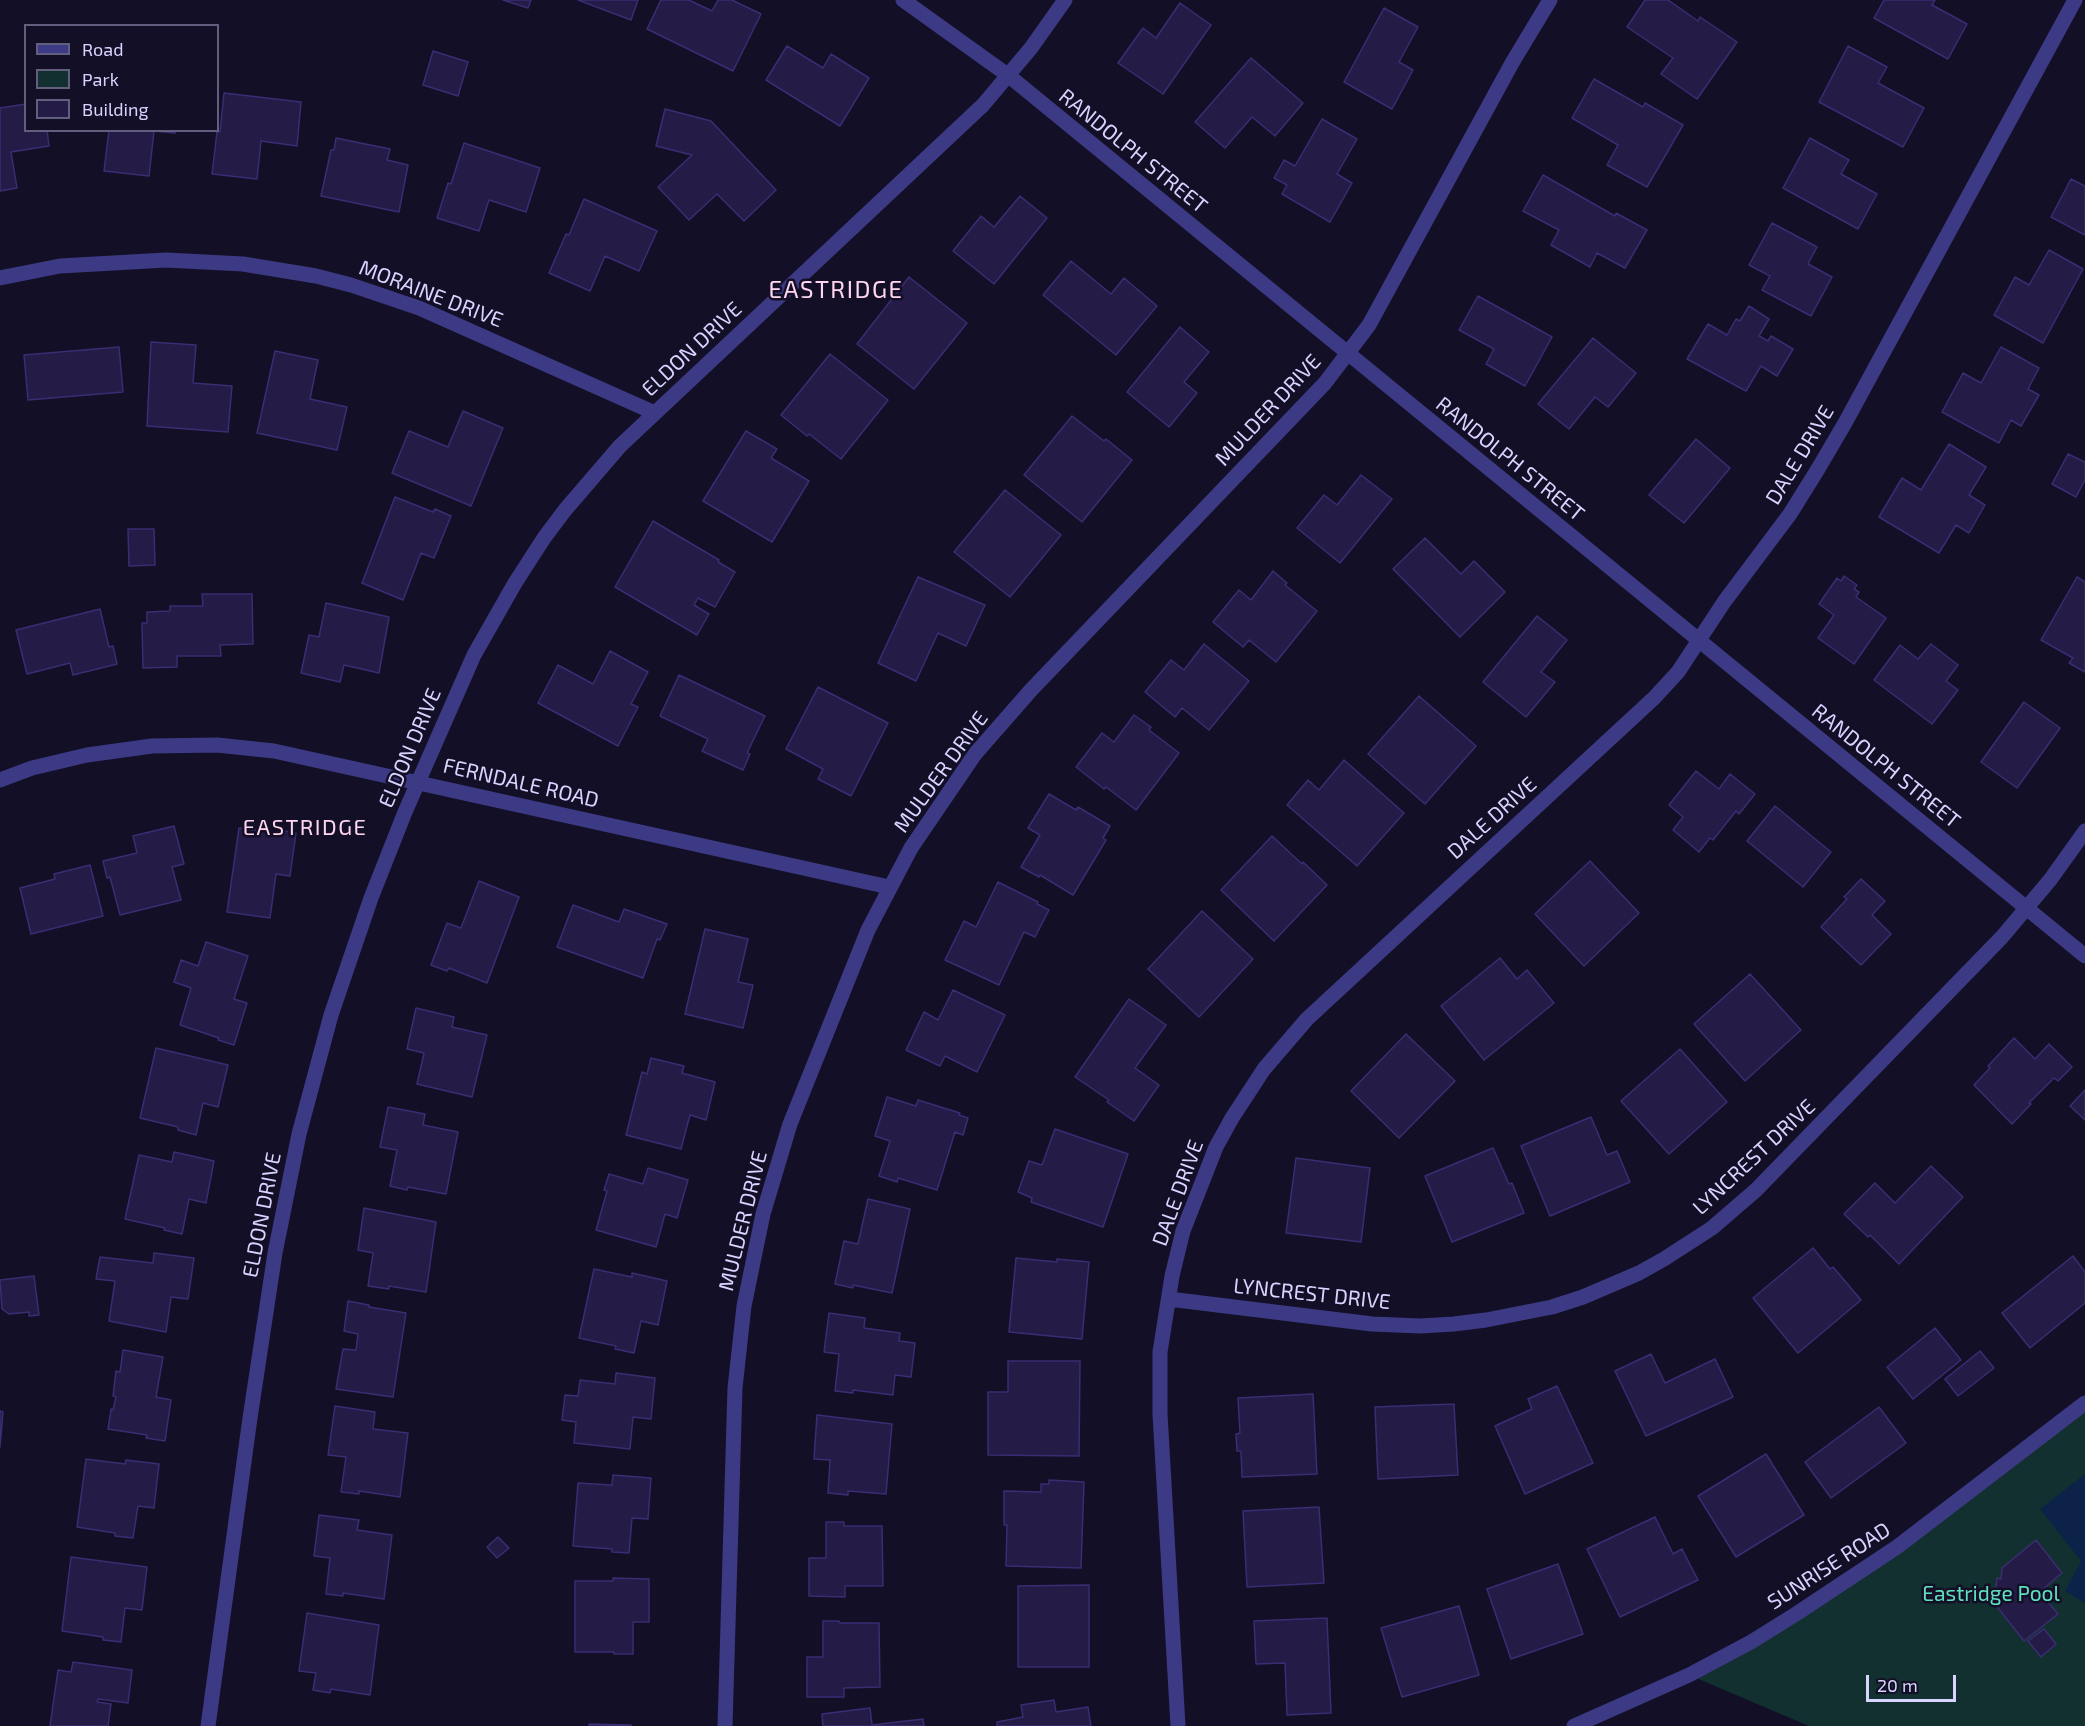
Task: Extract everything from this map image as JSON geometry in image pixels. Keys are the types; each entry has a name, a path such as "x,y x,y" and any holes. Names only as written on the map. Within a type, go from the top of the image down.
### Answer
{"street":[{"name":"RANDOLPH STREET","path":"903,0 1009,76 2085,956"},
{"name":"ELDON DRIVE","path":"208,1726 275,1253 314,1073 350,956 371,898 418,782 474,656 514,583 564,510 620,446 977,111 1009,76 1065,0"},
{"name":"MULDER DRIVE","path":"725,1726 735,1388 752,1259 790,1124 858,952 889,887 931,816 975,754 1314,395 1369,325 1512,63 1550,0"},
{"name":"DALE DRIVE","path":"1178,1726 1159,1384 1160,1352 1168,1299 1183,1231 1203,1176 1232,1118 1271,1060 1307,1019 1654,698 1678,672 1724,602 1790,514 1824,459 2075,0"},
{"name":"MORAINE DRIVE","path":"0,278 60,266 166,260 243,264 293,271 351,285 419,308 655,412"},
{"name":"FERNDALE ROAD","path":"0,780 32,768 87,755 152,746 217,745 274,751 889,887"},
{"name":"LYNCREST DRIVE","path":"1168,1299 1372,1324 1420,1326 1486,1320 1518,1314 1552,1306 1614,1284 1680,1249 1712,1228 1741,1204 2002,937 2028,908 2085,831"},
{"name":"SUNRISE ROAD","path":"1574,1726 1689,1675 1751,1642 1796,1614 1898,1547 2085,1403"}],"green space":[{"name":"Eastridge Pool","path":"2085,1403 2085,1726 1809,1726 1689,1675 1796,1614"}],"water":[{"path":"2085,1474 2085,1603 2065,1591 2081,1561 2040,1509"}],"building":[{"path":"503,0 531,0 528,8"},
{"path":"578,0 638,0 631,20"},
{"path":"661,0 689,0 712,11 718,0 732,0 761,14 733,71 647,29"},
{"path":"1645,0 1668,0 1698,21 1700,17 1737,42 1697,99 1661,74 1673,58 1627,27"},
{"path":"1884,0 1935,0 1932,5 1967,24 1948,59 1874,18"},
{"path":"1180,3 1211,25 1163,94 1118,63 1143,28 1156,38"},
{"path":"1384,8 1418,27 1399,62 1413,70 1392,109 1344,82"},
{"path":"787,46 823,68 831,54 869,78 840,126 766,80"},
{"path":"1848,46 1887,67 1878,83 1924,108 1903,147 1819,102"},
{"path":"433,51 468,62 458,96 423,85"},
{"path":"1251,58 1303,103 1275,136 1252,117 1225,148 1195,122"},
{"path":"1594,79 1643,107 1645,103 1683,125 1647,187 1607,165 1618,145 1572,118"},
{"path":"224,93 301,102 297,146 261,141 257,179 212,174"},
{"path":"24,104 24,132 47,132 49,146 11,152 17,188 0,191 0,108"},
{"path":"665,109 711,121 776,190 744,221 717,194 689,220 658,187 692,155 656,146"},
{"path":"1322,119 1357,139 1337,174 1352,183 1330,222 1282,194 1287,185 1274,178 1284,160 1295,166"},
{"path":"109,132 154,132 149,176 104,171"},
{"path":"336,138 390,149 387,160 408,165 399,212 321,196 331,150 334,150"},
{"path":"1810,138 1849,160 1841,174 1877,194 1858,229 1783,188"},
{"path":"464,143 540,168 526,212 489,200 479,231 437,218"},
{"path":"1543,175 1615,216 1616,213 1647,230 1625,268 1597,253 1590,267 1551,245 1559,230 1523,211"},
{"path":"2071,179 2085,186 2085,235 2051,217"},
{"path":"1020,196 1047,218 994,284 953,251 981,216 994,227"},
{"path":"584,199 657,231 639,271 605,256 590,291 549,273 566,234 569,235"},
{"path":"1772,223 1817,247 1808,264 1832,277 1811,316 1762,290 1770,276 1749,265"},
{"path":"2049,250 2083,269 2043,343 1994,315 2015,277 2029,285"},
{"path":"1071,261 1111,294 1124,278 1157,306 1116,355 1043,295"},
{"path":"909,277 967,323 914,389 857,344"},
{"path":"1478,296 1552,337 1525,386 1486,364 1494,349 1459,330"},
{"path":"1749,306 1769,319 1759,336 1768,341 1771,336 1793,349 1777,376 1761,366 1746,391 1687,359 1708,324 1727,335 1736,319 1740,321"},
{"path":"1180,327 1209,352 1184,382 1197,393 1169,427 1127,392"},
{"path":"1593,338 1636,373 1608,407 1595,397 1569,429 1538,404"},
{"path":"151,342 196,345 193,383 232,386 228,432 147,426"},
{"path":"119,347 123,392 28,400 24,355"},
{"path":"2001,347 2039,368 2028,389 2039,395 2021,426 2011,420 1999,443 1942,412 1963,373 1981,383"},
{"path":"275,351 318,360 310,399 347,407 337,450 257,433"},
{"path":"830,354 888,400 841,459 781,415"},
{"path":"463,411 503,428 471,506 392,473 409,431 448,447"},
{"path":"1072,416 1132,460 1082,522 1024,475"},
{"path":"746,431 777,449 771,458 809,481 772,542 703,501"},
{"path":"1696,439 1730,468 1684,523 1649,495"},
{"path":"1949,444 1986,467 1969,495 1985,505 1969,533 1956,525 1939,553 1879,517 1902,478 1921,490"},
{"path":"2068,454 2085,462 2085,480 2076,497 2052,484"},
{"path":"1361,475 1392,499 1340,563 1297,528 1324,495 1337,505"},
{"path":"1005,490 1061,535 1010,597 954,552"},
{"path":"395,497 433,512 435,509 451,516 434,558 421,553 403,600 362,583"},
{"path":"653,521 735,572 715,607 698,598 694,605 709,614 697,635 615,587"},
{"path":"128,529 154,529 155,565 129,566"},
{"path":"1425,538 1461,574 1474,561 1505,592 1460,637 1393,569"},
{"path":"1273,571 1287,583 1285,585 1317,611 1276,662 1249,640 1243,647 1213,622 1239,590 1251,600"},
{"path":"1844,576 1857,585 1854,589 1859,592 1856,597 1886,618 1854,664 1818,638 1834,615 1819,604 1837,578 1841,581"},
{"path":"918,577 985,605 966,646 938,633 916,681 878,663"},
{"path":"2077,577 2085,582 2085,672 2069,663 2073,658 2041,640"},
{"path":"202,594 252,594 253,644 220,645 221,656 177,656 177,667 143,668 142,623 147,623 147,612 170,611 170,606 203,606"},
{"path":"326,603 389,617 379,673 344,665 340,682 301,673 309,635 319,637"},
{"path":"100,609 109,647 113,646 117,664 73,675 70,663 27,674 16,630"},
{"path":"1537,616 1567,640 1541,672 1555,682 1526,717 1483,682"},
{"path":"1204,644 1249,681 1209,730 1182,708 1175,717 1145,692 1171,660 1184,670"},
{"path":"1931,644 1958,665 1946,681 1958,690 1932,724 1874,680 1900,645 1918,659"},
{"path":"610,651 648,672 631,704 638,707 618,746 538,703 558,665 593,684"},
{"path":"679,675 765,716 747,753 750,754 743,770 702,751 708,739 660,716"},
{"path":"818,687 888,723 851,796 818,779 823,769 786,749"},
{"path":"1419,696 1476,746 1425,804 1368,754"},
{"path":"2024,702 2060,728 2017,788 1981,762"},
{"path":"1134,715 1179,753 1136,810 1076,767 1102,733 1114,742"},
{"path":"1344,760 1404,813 1357,866 1287,805 1308,780 1319,790"},
{"path":"1696,771 1719,789 1730,774 1755,794 1739,814 1736,811 1713,840 1710,838 1699,852 1673,830 1683,817 1669,805"},
{"path":"1049,794 1076,810 1078,807 1110,826 1103,838 1106,840 1073,895 1040,875 1039,877 1021,867 1040,835 1028,828"},
{"path":"1775,806 1831,852 1803,887 1747,841"},
{"path":"174,826 184,864 172,867 181,900 120,915 110,877 107,878 103,861 137,853 133,836"},
{"path":"239,828 296,833 290,876 276,874 270,918 227,912"},
{"path":"1272,836 1327,885 1274,941 1221,890"},
{"path":"1590,861 1639,913 1584,966 1535,914"},
{"path":"90,865 103,916 31,934 20,888 55,879 54,874"},
{"path":"1861,879 1885,901 1872,915 1891,934 1861,965 1821,927 1847,899 1844,897"},
{"path":"479,881 519,897 487,983 449,968 447,971 431,965 447,923 461,928"},
{"path":"998,882 1049,910 1035,937 1024,932 999,985 945,960 964,921 976,927"},
{"path":"573,905 619,922 624,909 667,924 660,940 657,939 643,978 557,947"},
{"path":"1202,911 1253,959 1199,1017 1148,969"},
{"path":"705,929 748,939 738,982 753,985 743,1028 685,1014"},
{"path":"206,942 248,956 234,999 247,1003 234,1045 180,1025 191,988 174,982 181,960 198,966"},
{"path":"1500,958 1517,979 1527,970 1554,1003 1484,1060 1441,1006"},
{"path":"1750,974 1801,1030 1745,1081 1694,1024"},
{"path":"953,990 1005,1015 977,1072 945,1056 940,1066 906,1050 924,1012 938,1020"},
{"path":"1129,999 1166,1025 1135,1068 1159,1085 1134,1121 1107,1102 1109,1100 1075,1077"},
{"path":"416,1008 454,1017 452,1027 487,1035 472,1097 417,1084 424,1053 407,1049"},
{"path":"1406,1034 1455,1081 1399,1138 1351,1091"},
{"path":"2014,1038 2035,1059 2049,1044 2072,1067 2058,1081 2054,1078 2012,1124 1974,1085"},
{"path":"156,1048 228,1065 218,1107 203,1103 196,1135 178,1130 178,1127 140,1118"},
{"path":"1680,1049 1727,1102 1669,1154 1621,1101"},
{"path":"651,1058 684,1066 682,1073 715,1082 706,1120 690,1115 681,1149 626,1135 642,1072 647,1074"},
{"path":"2085,1090 2085,1120 2070,1106"},
{"path":"887,1097 916,1106 918,1100 960,1113 959,1115 968,1118 963,1135 955,1132 937,1190 898,1178 897,1182 879,1176 890,1141 875,1136"},
{"path":"388,1107 425,1114 423,1125 458,1132 446,1194 390,1186 397,1150 380,1147"},
{"path":"1591,1117 1607,1155 1617,1151 1630,1182 1550,1216 1521,1146"},
{"path":"1055,1129 1128,1154 1103,1227 1031,1202 1032,1198 1018,1192 1029,1161 1042,1165"},
{"path":"1493,1148 1509,1184 1512,1183 1524,1213 1452,1242 1425,1176"},
{"path":"174,1152 214,1161 206,1203 189,1199 182,1234 125,1219 139,1155 172,1162"},
{"path":"1296,1158 1370,1168 1361,1242 1286,1233"},
{"path":"1931,1166 1963,1197 1899,1264 1870,1235 1868,1237 1844,1214 1875,1183 1895,1203"},
{"path":"648,1168 688,1180 677,1218 665,1214 656,1247 596,1230 607,1191 604,1190 609,1174 643,1184"},
{"path":"868,1199 910,1209 892,1293 853,1285 853,1288 835,1284 844,1241 858,1244"},
{"path":"364,1208 436,1222 426,1292 389,1286 389,1289 368,1286 373,1253 358,1250"},
{"path":"1813,1248 1830,1269 1833,1267 1861,1300 1798,1353 1753,1298"},
{"path":"154,1253 194,1258 188,1299 171,1297 166,1332 109,1321 115,1281 96,1279 100,1257 153,1263"},
{"path":"2073,1256 2085,1272 2085,1303 2030,1348 2002,1313"},
{"path":"1016,1258 1089,1262 1082,1339 1009,1332"},
{"path":"594,1269 632,1277 632,1273 667,1281 658,1325 641,1321 634,1353 615,1349 616,1346 579,1338"},
{"path":"34,1276 39,1315 29,1316 29,1312 9,1314 2,1309 0,1280"},
{"path":"348,1301 406,1313 393,1397 336,1389 343,1349 356,1350 358,1334 344,1331"},
{"path":"829,1313 865,1318 864,1328 900,1333 899,1341 915,1343 911,1377 895,1375 893,1395 853,1390 853,1393 835,1391 839,1354 824,1352"},
{"path":"1935,1328 1961,1360 1913,1399 1887,1367"},
{"path":"123,1350 163,1357 156,1397 171,1400 165,1441 146,1438 147,1435 108,1429 111,1409 113,1410 116,1397 113,1396 116,1371 120,1372"},
{"path":"1980,1351 1994,1368 1958,1396 1945,1379"},
{"path":"1651,1354 1665,1383 1715,1359 1733,1397 1646,1436 1615,1371"},
{"path":"1008,1361 1080,1361 1079,1456 988,1455 988,1392 1008,1392"},
{"path":"616,1373 655,1378 651,1419 633,1417 630,1449 574,1443 576,1422 562,1420 565,1395 578,1396 580,1380 615,1384"},
{"path":"1557,1386 1593,1463 1525,1494 1495,1426 1532,1409 1528,1399"},
{"path":"1313,1394 1317,1474 1242,1477 1241,1451 1237,1451 1236,1434 1240,1433 1238,1398"},
{"path":"1454,1404 1458,1475 1378,1479 1375,1407"},
{"path":"335,1406 375,1412 373,1429 408,1433 400,1497 359,1491 359,1494 341,1492 346,1457 328,1455"},
{"path":"1879,1407 1906,1443 1831,1498 1805,1462"},
{"path":"0,1411 3,1412 0,1447"},
{"path":"817,1415 892,1424 886,1494 848,1491 848,1495 828,1493 830,1460 814,1459"},
{"path":"1766,1454 1804,1515 1736,1557 1698,1496"},
{"path":"86,1459 125,1464 126,1460 159,1464 154,1508 138,1506 133,1538 77,1527"},
{"path":"613,1475 651,1478 648,1519 632,1518 629,1553 612,1552 612,1549 573,1546 578,1483 612,1485"},
{"path":"1049,1480 1084,1482 1081,1568 1006,1566 1007,1525 1004,1525 1004,1491 1041,1492 1041,1484 1049,1484"},
{"path":"1319,1507 1324,1583 1247,1587 1243,1511"},
{"path":"319,1515 359,1520 357,1530 392,1535 384,1599 343,1593 343,1596 326,1594 330,1558 314,1556"},
{"path":"1655,1517 1673,1554 1682,1549 1698,1580 1620,1617 1587,1549"},
{"path":"826,1522 844,1522 844,1526 882,1526 883,1586 845,1586 845,1597 809,1596 809,1558 826,1558"},
{"path":"498,1537 509,1548 497,1558 487,1547"},
{"path":"2036,1540 2062,1573 2042,1590 2041,1594 2058,1614 2024,1641 1998,1608 1999,1596 1995,1595 1997,1578 2001,1579 2002,1568"},
{"path":"71,1557 147,1567 142,1610 125,1608 121,1642 62,1631"},
{"path":"1558,1564 1583,1634 1511,1659 1487,1589"},
{"path":"613,1578 649,1579 649,1622 633,1622 633,1654 575,1652 575,1581 613,1581"},
{"path":"1089,1585 1089,1667 1018,1667 1018,1586"},
{"path":"1459,1606 1479,1675 1402,1697 1381,1628"},
{"path":"307,1613 379,1625 370,1695 331,1689 330,1693 313,1690 316,1673 299,1671"},
{"path":"1327,1618 1331,1713 1287,1715 1285,1663 1256,1664 1254,1621"},
{"path":"823,1621 879,1623 880,1687 844,1688 844,1697 807,1697 807,1657 823,1657"},
{"path":"2044,1629 2056,1644 2041,1657 2028,1641"},
{"path":"73,1662 132,1670 128,1703 98,1699 97,1702 111,1704 108,1726 50,1726 58,1670 71,1672"},
{"path":"1054,1700 1056,1712 1088,1707 1091,1726 997,1726 997,1722 1023,1717 1021,1705"},
{"path":"870,1708 872,1725 923,1719 924,1726 823,1726 822,1714"},
{"path":"589,1724 631,1725 631,1726 589,1726"}],"district":[{"name":"EASTRIDGE","path":"836,290"},
{"name":"EASTRIDGE","path":"305,828"}]}
